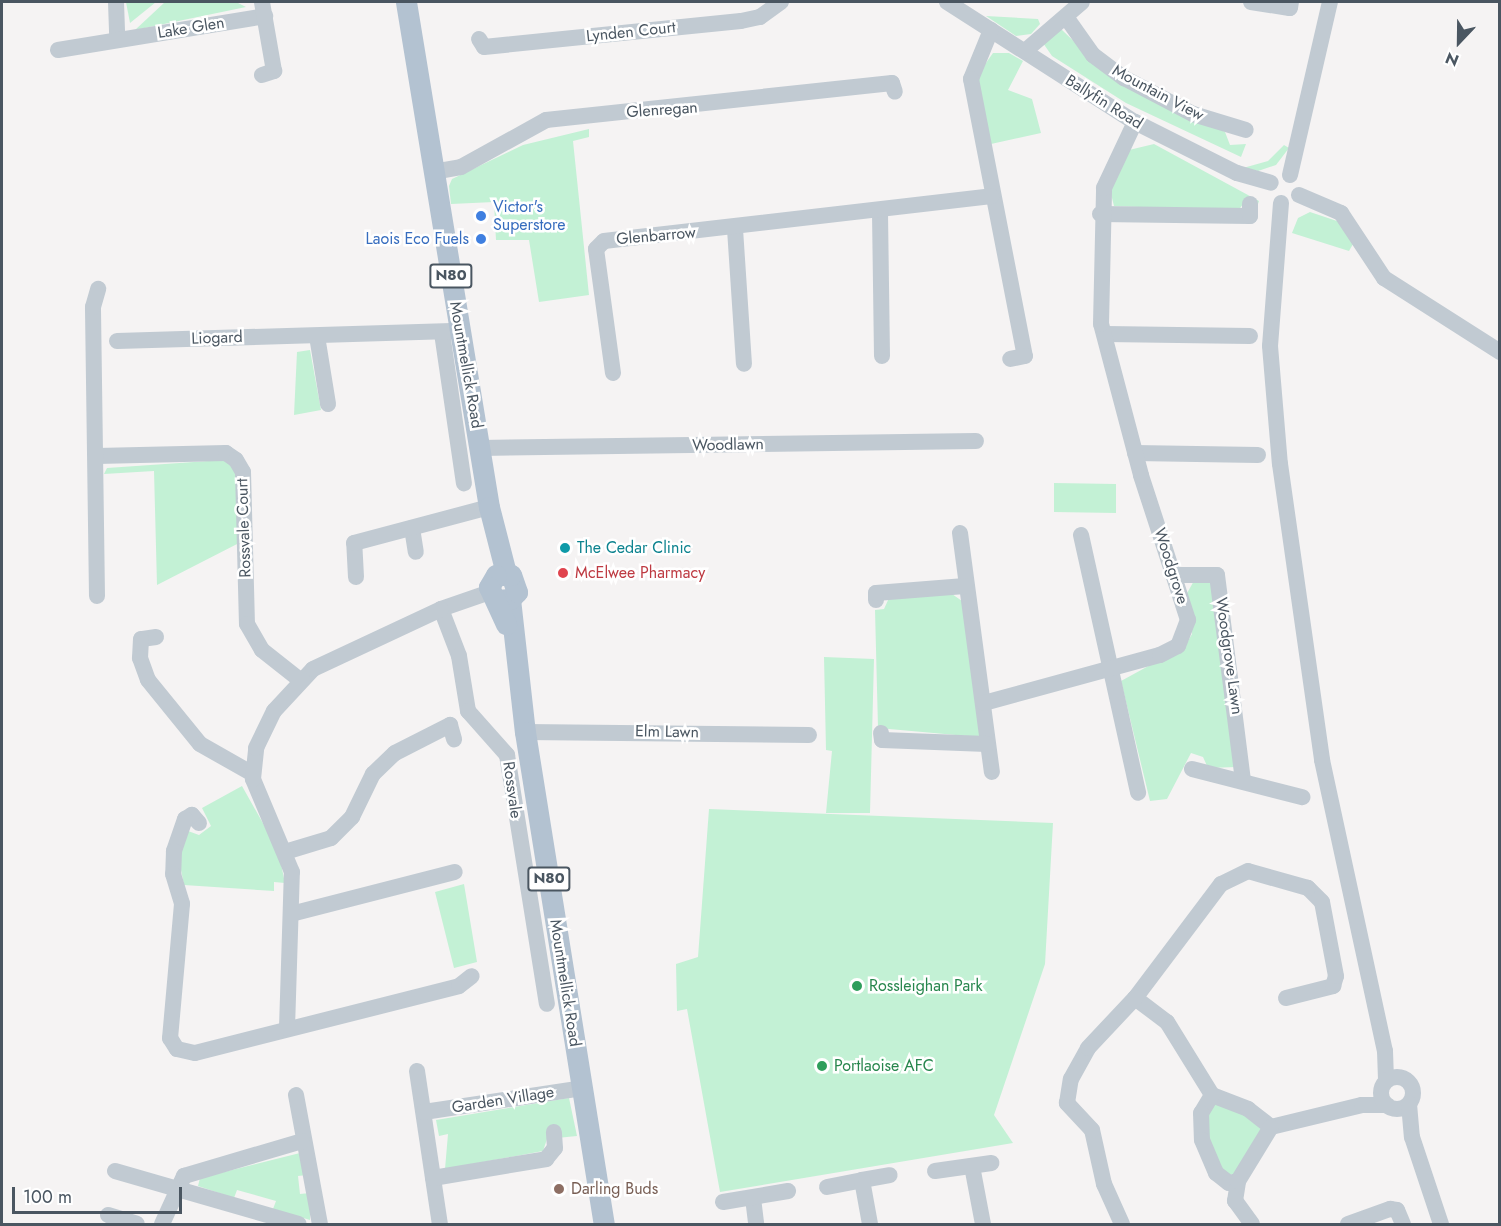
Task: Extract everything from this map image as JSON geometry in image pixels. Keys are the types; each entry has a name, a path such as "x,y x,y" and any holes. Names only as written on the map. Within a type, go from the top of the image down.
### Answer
{"main road":[{"name":"Mountmellick Road","path":"406,2 433,172 451,332 480,448 497,551 500,588 511,635 604,1224"}],"street":[{"path":"116,2 117,40"},
{"name":"Lynden Court","path":"479,39 484,47 741,21 760,17 781,2"},
{"name":"Ballyfin Road","path":"947,2 1135,122 1237,173 1271,183"},
{"path":"1025,51 1082,2"},
{"path":"1251,2 1290,8 1291,2"},
{"path":"1290,175 1330,2"},
{"name":"Lake Glen","path":"58,50 264,9 274,71 262,75"},
{"name":"Mountain View","path":"1066,17 1093,55 1115,72 1238,134"},
{"path":"991,30 971,79 991,196 1024,356 1010,359"},
{"name":"Glenregan","path":"433,172 461,167 546,120 892,83 895,92"},
{"name":"Woodgrove","path":"984,703 1110,668 1178,646 1188,620 1135,453 1106,334 1101,324 1100,214 1104,188 1135,122"},
{"path":"1290,175 1271,183 1271,193 1281,203 1270,346 1281,474 1322,760 1385,1051 1389,1093 1412,1137 1441,1224"},
{"path":"1290,175 1299,183 1299,195"},
{"path":"1281,203 1299,195 1341,213 1384,278 1500,352"},
{"name":"Glenbarrow","path":"613,373 596,249 604,241 880,213 991,196"},
{"path":"1100,214 1250,216 1250,204"},
{"path":"880,213 882,356"},
{"path":"735,229 743,364"},
{"path":"96,596 97,456 93,307 98,289"},
{"path":"451,332 464,483"},
{"name":"Liogard","path":"117,341 451,332"},
{"path":"1106,334 1251,336"},
{"path":"317,336 328,404"},
{"name":"Woodlawn","path":"480,448 976,441"},
{"name":"Rossvale Court","path":"97,456 226,453 236,460 243,472 247,624 262,650 300,680"},
{"path":"1135,453 1258,455"},
{"path":"356,578 354,543 489,507"},
{"path":"412,528 416,552"},
{"path":"960,533 965,586 984,703 992,772"},
{"path":"1081,535 1138,793"},
{"name":"Woodgrove Lawn","path":"1173,575 1217,575 1243,781"},
{"path":"876,600 876,592 965,586"},
{"path":"251,773 274,711 300,680 331,657 441,609 500,588"},
{"name":"Rossvale","path":"441,609 459,656 468,711 507,755 547,1004"},
{"path":"156,637 141,639 140,658 148,680 200,744 251,773 292,872 287,1028"},
{"path":"285,852 331,838 352,817 373,774 394,753 450,725 454,739"},
{"name":"Elm Lawn","path":"525,732 809,735"},
{"path":"881,733 882,740 987,744"},
{"path":"1192,769 1302,797"},
{"path":"199,823 192,815 185,819 174,851 173,874 182,904 173,1044 195,1053 459,986 472,976"},
{"path":"1122,1224 1104,1184 1092,1130 1067,1103 1071,1079 1088,1048 1135,998 1221,884 1248,871 1308,888 1322,902 1336,976 1333,986 1286,998"},
{"path":"291,914 454,872"},
{"path":"1135,998 1167,1022 1212,1095 1248,1109 1271,1127"},
{"path":"417,1071 440,1224"},
{"name":"Garden Village","path":"423,1112 582,1088"},
{"path":"1245,1222 1235,1201 1238,1181 1271,1127 1362,1105 1389,1093 1413,1090 1409,1104 1412,1137"},
{"path":"1389,1093 1409,1104"},
{"path":"296,1095 302,1141 320,1224"},
{"path":"1212,1095 1201,1113 1202,1140 1216,1173 1229,1183 1238,1181"},
{"path":"433,1178 546,1159 555,1148 554,1132"},
{"path":"162,1224 174,1188 197,1169 302,1141"},
{"path":"935,1171 991,1163"},
{"path":"972,1166 983,1224"},
{"path":"115,1171 299,1224"},
{"path":"826,1187 890,1175"},
{"path":"862,1180 870,1224"},
{"path":"723,1202 788,1191"},
{"path":"753,1198 756,1224"},
{"path":"1348,1224 1390,1209 1397,1210 1403,1224"},
{"path":"108,1215 137,1224"}],"green space":[{"path":"126,2 156,2 130,23"},
{"path":"165,2 236,2 246,7 135,30"},
{"path":"986,16 1038,19 1040,24 1031,34 1016,36"},
{"path":"1061,29 1086,53 1225,132 1230,145 1246,144 1241,157 1126,103 1052,56 1043,43"},
{"path":"993,53 1009,53 1023,61 1008,90 1032,99 1041,133 991,144 976,77"},
{"path":"589,129 589,137 573,141 589,295 539,302 529,240 496,240 494,202 451,204 449,186 452,179 523,145"},
{"path":"1154,144 1259,201 1258,204 1243,204 1238,211 1114,206 1109,186 1129,150"},
{"path":"1284,145 1289,148 1276,165 1258,171 1243,168 1268,161"},
{"path":"1310,212 1340,222 1353,244 1349,251 1292,233 1298,218"},
{"path":"310,350 321,410 294,415 297,352"},
{"path":"223,460 237,469 241,542 157,585 154,471 104,474 107,468"},
{"path":"1054,483 1116,484 1116,513 1054,512"},
{"path":"1205,578 1213,586 1236,767 1208,768 1203,757 1191,753 1167,799 1150,801 1121,681 1185,646 1192,634 1186,595 1195,579"},
{"path":"952,594 962,601 983,729 978,737 878,728 875,610 884,609 889,598"},
{"path":"824,657 874,659 870,813 826,813 832,751 826,750"},
{"path":"242,786 278,850 285,883 274,882 274,891 184,885 179,860 188,831 199,835 211,826 202,808"},
{"name":"Rossleighan Park","path":"709,809 1053,823 1045,964 994,1115 1013,1143 720,1192 687,1009 677,1011 676,964 698,957"},
{"path":"464,884 477,962 454,968 435,892"},
{"path":"569,1098 577,1136 547,1139 543,1151 445,1169 448,1134 439,1136 436,1120"},
{"path":"1217,1103 1258,1121 1263,1136 1236,1175 1223,1173 1209,1140 1207,1109"},
{"path":"300,1153 307,1175 298,1176 300,1194 310,1193 310,1220 273,1209 276,1201 237,1190 234,1198 198,1186 200,1178"}],"place":[{"name":"Victor's Superstore","path":"481,216"},
{"name":"Laois Eco Fuels","path":"481,239"},
{"name":"The Cedar Clinic","path":"565,548"},
{"name":"McElwee Pharmacy","path":"563,573"},
{"name":"Rossleighan Park","path":"857,986"},
{"name":"Portlaoise AFC","path":"822,1066"},
{"name":"Darling Buds","path":"559,1189"}]}
